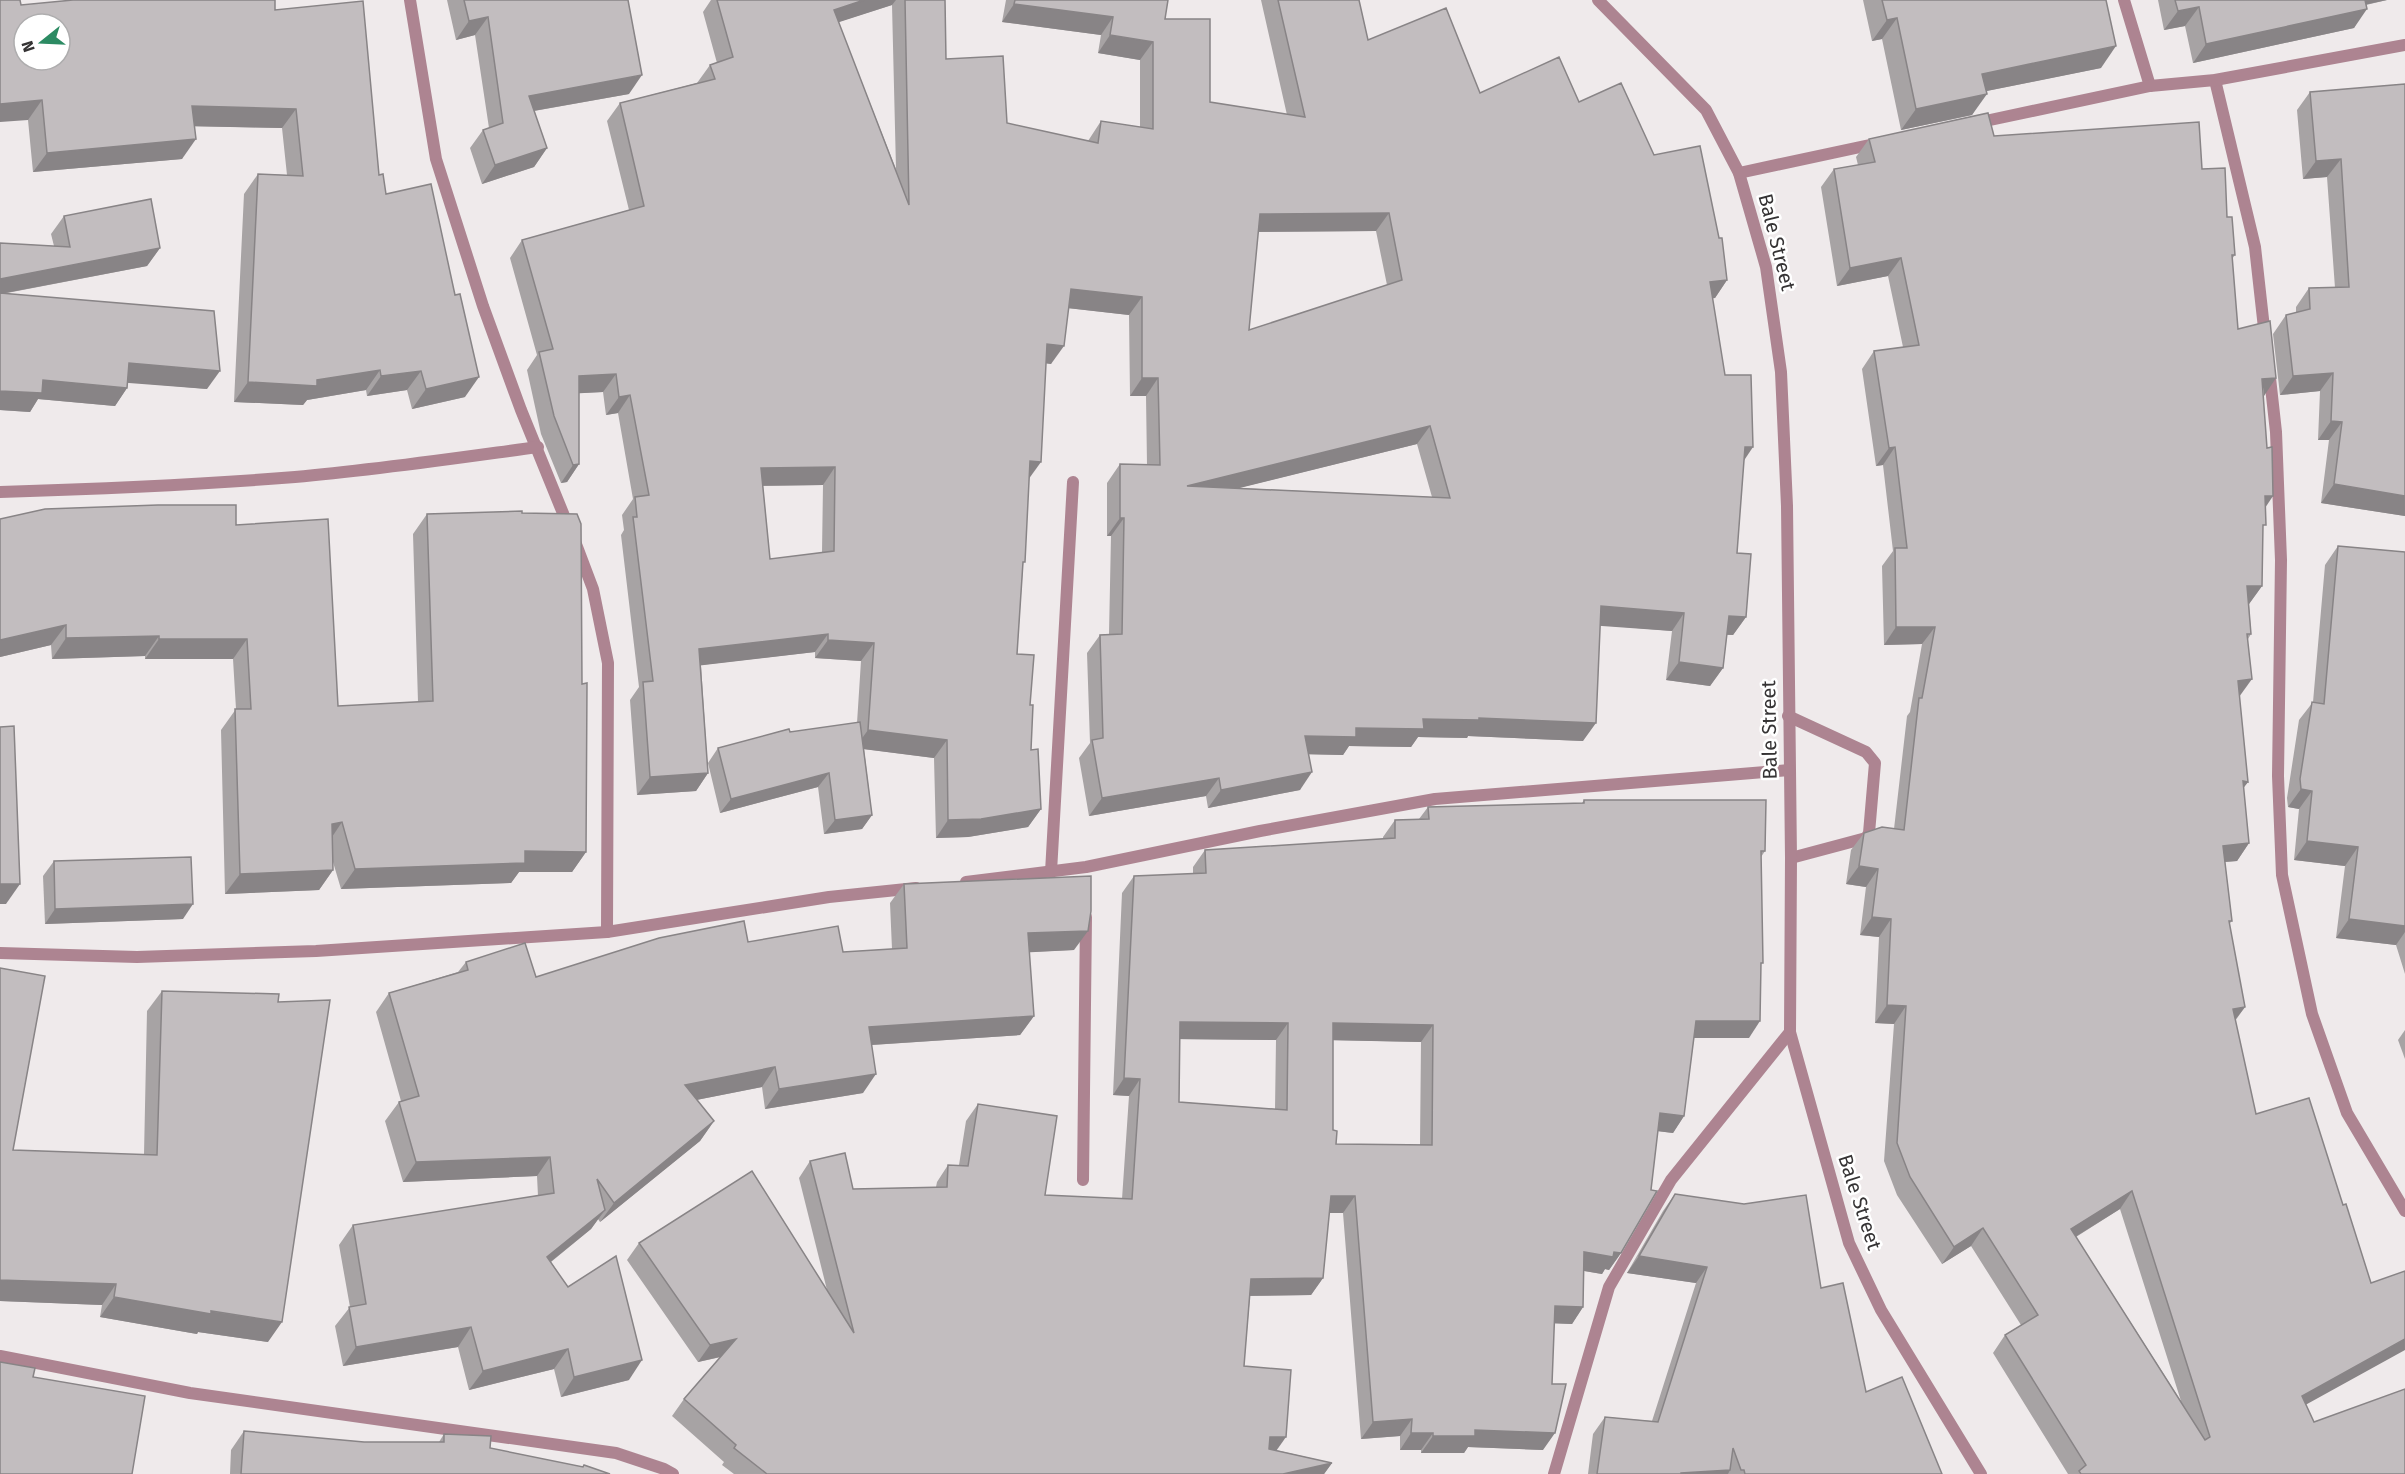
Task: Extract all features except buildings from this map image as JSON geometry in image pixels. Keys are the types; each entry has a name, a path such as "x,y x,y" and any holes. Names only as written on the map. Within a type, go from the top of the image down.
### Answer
{"street":[{"path":"410,0 436,159 483,306 521,410 538,447 593,589 608,663 607,933"},
{"name":"Bale Street","path":"1598,0 1706,110 1739,173 1766,267 1782,372 1787,506 1791,858 1790,1032 1849,1243 1881,1310 1981,1474"},
{"path":"2124,0 2150,86"},
{"path":"1962,126 2150,86 2215,80 2405,45"},
{"path":"2215,80 2255,247 2276,432 2281,560 2278,776 2282,875 2312,1014 2347,1113 2405,1211"},
{"path":"1739,173 1892,141"},
{"path":"0,492 142,487 295,477 538,447"},
{"path":"1051,872 1073,482"},
{"path":"1788,716 1866,752 1875,763 1869,833 1866,838 1791,858"},
{"path":"958,883 1051,872 1086,873 1260,831 1435,799 1789,770"},
{"path":"0,953 136,957 304,952 607,933 829,897 934,885"},
{"path":"1083,1180 1086,902"},
{"path":"1554,1474 1609,1287 1671,1180 1790,1032"},
{"path":"0,1356 190,1393 616,1454 673,1474"}]}
